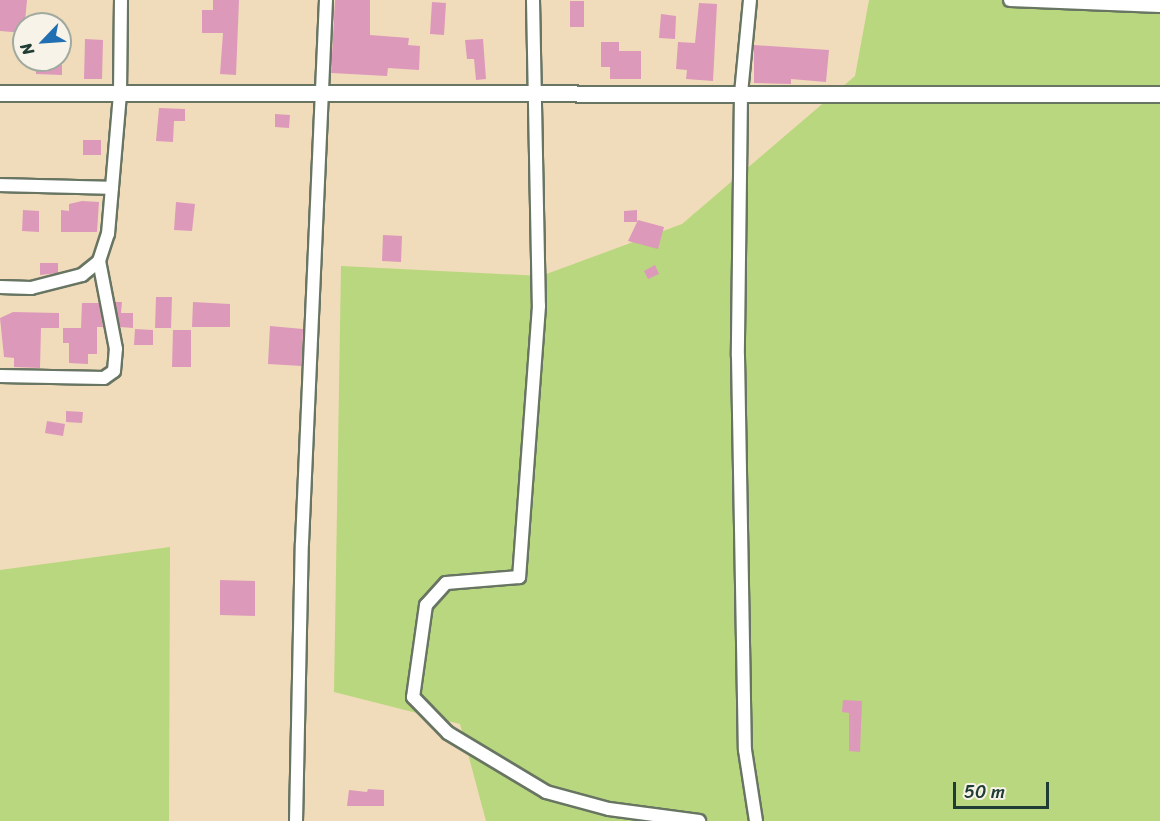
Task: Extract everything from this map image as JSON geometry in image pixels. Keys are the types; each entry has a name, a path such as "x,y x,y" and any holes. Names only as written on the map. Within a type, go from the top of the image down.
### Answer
{"street":[{"path":"0,376 104,378 114,371 116,349 99,261 108,234 120,94 121,0"},
{"path":"296,821 302,543 326,0"},
{"path":"533,0 537,94 539,306 519,577 446,583 426,605 413,698 448,733 546,792 609,809 699,821"},
{"path":"750,0 741,94 738,356 745,750 756,821"},
{"path":"1010,0 1160,6"},
{"path":"0,93 1160,94"},
{"path":"0,185 112,188"},
{"path":"0,287 31,288 72,278 99,261"}],"green space":[{"path":"869,0 1160,0 1160,821 486,821 460,724 334,692 341,266 541,276 682,224 855,76"},
{"path":"170,547 169,821 0,821 0,570"}],"building":[{"path":"0,0 27,0 26,12 12,12 12,32 0,31"},
{"path":"213,0 239,0 236,75 220,74 223,33 202,33 202,10 213,10"},
{"path":"335,0 370,0 370,35 409,38 408,45 420,46 419,70 388,68 387,76 331,73"},
{"path":"570,1 584,1 584,27 570,27"},
{"path":"432,2 446,3 444,35 430,34"},
{"path":"699,3 717,4 713,81 686,79 687,70 676,69 678,42 695,43"},
{"path":"661,14 676,16 675,39 659,38"},
{"path":"85,39 103,40 102,79 84,79"},
{"path":"483,39 486,79 476,80 474,59 467,59 465,40"},
{"path":"601,42 619,42 619,51 641,51 641,79 610,79 610,67 601,67"},
{"path":"754,45 829,50 826,82 791,79 791,84 754,83"},
{"path":"36,72 62,72 62,75 36,74"},
{"path":"159,108 185,109 185,121 174,121 173,142 156,141"},
{"path":"275,114 290,115 289,128 275,127"},
{"path":"83,140 101,140 101,155 83,155"},
{"path":"82,201 99,202 97,232 61,232 61,210 69,211 69,204"},
{"path":"176,202 195,204 192,231 174,230"},
{"path":"23,210 39,211 39,232 22,231"},
{"path":"637,210 637,222 624,222 624,211"},
{"path":"638,220 664,227 658,249 628,241"},
{"path":"383,235 402,236 401,262 382,261"},
{"path":"40,263 58,263 58,273 40,275"},
{"path":"655,265 659,274 648,279 644,271"},
{"path":"156,297 172,297 171,328 155,328"},
{"path":"115,302 122,302 121,313 133,313 133,328 120,327"},
{"path":"193,302 230,304 230,327 192,327"},
{"path":"82,303 99,303 103,327 97,327 97,354 88,354 88,364 69,363 69,343 63,343 63,328 81,328"},
{"path":"13,312 59,313 59,328 41,328 40,368 14,367 14,358 4,357 0,318"},
{"path":"270,326 303,329 302,366 268,364"},
{"path":"135,329 153,330 153,345 134,345"},
{"path":"173,330 191,330 191,367 172,367"},
{"path":"66,411 83,412 82,423 66,422"},
{"path":"47,421 65,424 63,436 45,433"},
{"path":"220,580 255,581 255,616 220,615"},
{"path":"843,700 862,701 860,752 849,751 849,713 842,712"},
{"path":"368,789 384,790 384,806 347,806 349,790 367,792"}]}
